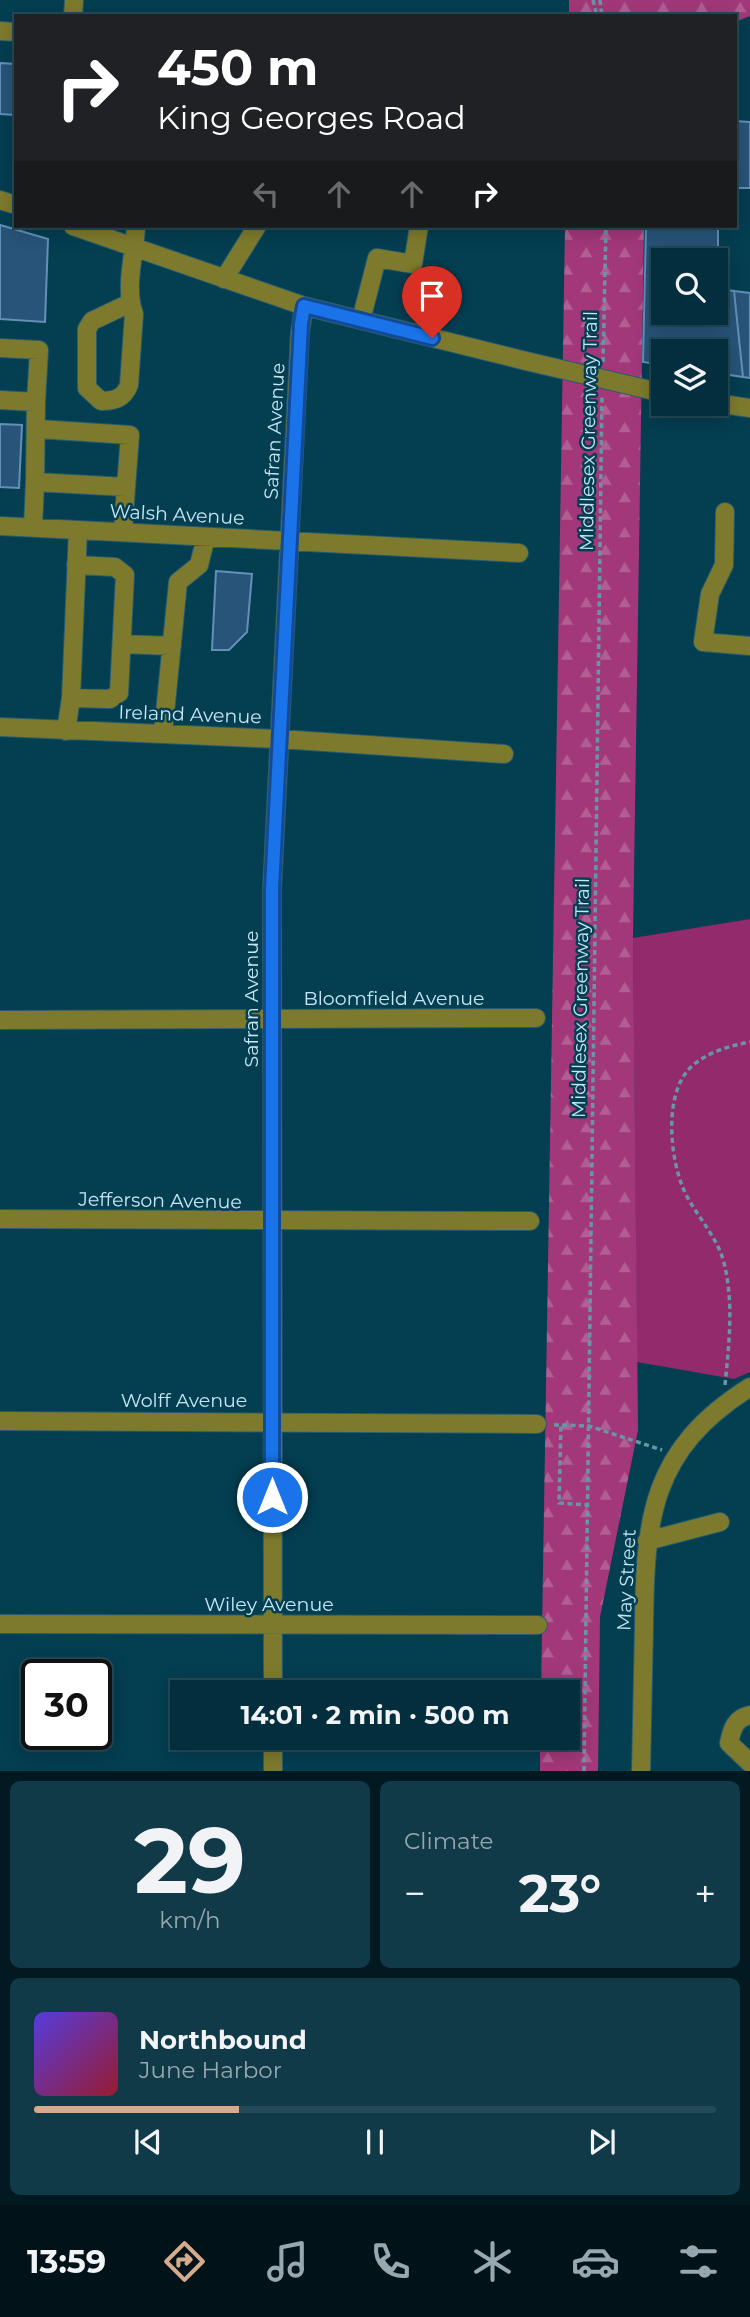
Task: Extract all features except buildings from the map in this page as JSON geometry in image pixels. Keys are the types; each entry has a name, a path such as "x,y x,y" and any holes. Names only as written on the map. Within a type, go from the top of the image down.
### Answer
{"street":[{"path":"85,228 304,306 651,390"},
{"path":"130,303 92,321 87,328 87,388 101,401 126,394 129,385 134,314 130,303 136,228"},
{"path":"224,279 256,228"},
{"path":"361,320 377,258 413,264 419,228"},
{"name":"Safran Avenue","path":"272,1680 272,889 300,333 304,306"},
{"path":"0,348 39,350 33,527"},
{"path":"0,400 36,401"},
{"path":"728,405 750,408"},
{"path":"38,429 130,435 123,532"},
{"path":"35,482 126,487"},
{"path":"725,512 724,565 710,594 703,642 750,646"},
{"name":"Walsh Avenue","path":"0,526 519,553"},
{"path":"66,731 71,698 78,530"},
{"path":"163,733 178,582 199,565 206,537"},
{"path":"71,698 110,699 119,693 125,575 115,567 76,565"},
{"path":"122,644 172,646"},
{"name":"Ireland Avenue","path":"0,727 279,739 504,754"},
{"name":"Bloomfield Avenue","path":"0,1020 536,1018"},
{"name":"Jefferson Avenue","path":"0,1219 530,1221"},
{"name":"May Street","path":"641,1771 647,1541 661,1485 677,1455 696,1430 723,1404 750,1387"},
{"name":"Wolff Avenue","path":"0,1421 537,1424"},
{"path":"647,1541 720,1521"},
{"name":"Wiley Avenue","path":"0,1624 538,1625"},
{"path":"750,1715 743,1716 733,1726 729,1743 745,1762 750,1763"},
{"path":"272,1750 272,1771"}],"path":[{"name":"Middlesex Greenway Trail","path":"603,373 606,228"},
{"name":"Middlesex Greenway Trail","path":"584,1771 602,386"},
{"path":"723,1404 731,1321 728,1281 723,1260 713,1238 684,1191 675,1167 671,1148 672,1125 678,1092 689,1069 709,1054 750,1042"},
{"path":"537,1424 589,1426 677,1455"},
{"path":"561,1425 559,1503 587,1504"}],"shaded area":[{"path":"750,919 750,1372 734,1379 637,1362 633,938"}],"green space":[{"path":"569,0 750,0 750,16 737,21 737,14 569,14"},
{"path":"565,228 644,228 633,938 638,1430 600,1617 598,1771 540,1771 540,1750 580,1750 580,1680 541,1680"}],"route":[{"path":"272,1497 272,889 304,306 432,338"}]}
